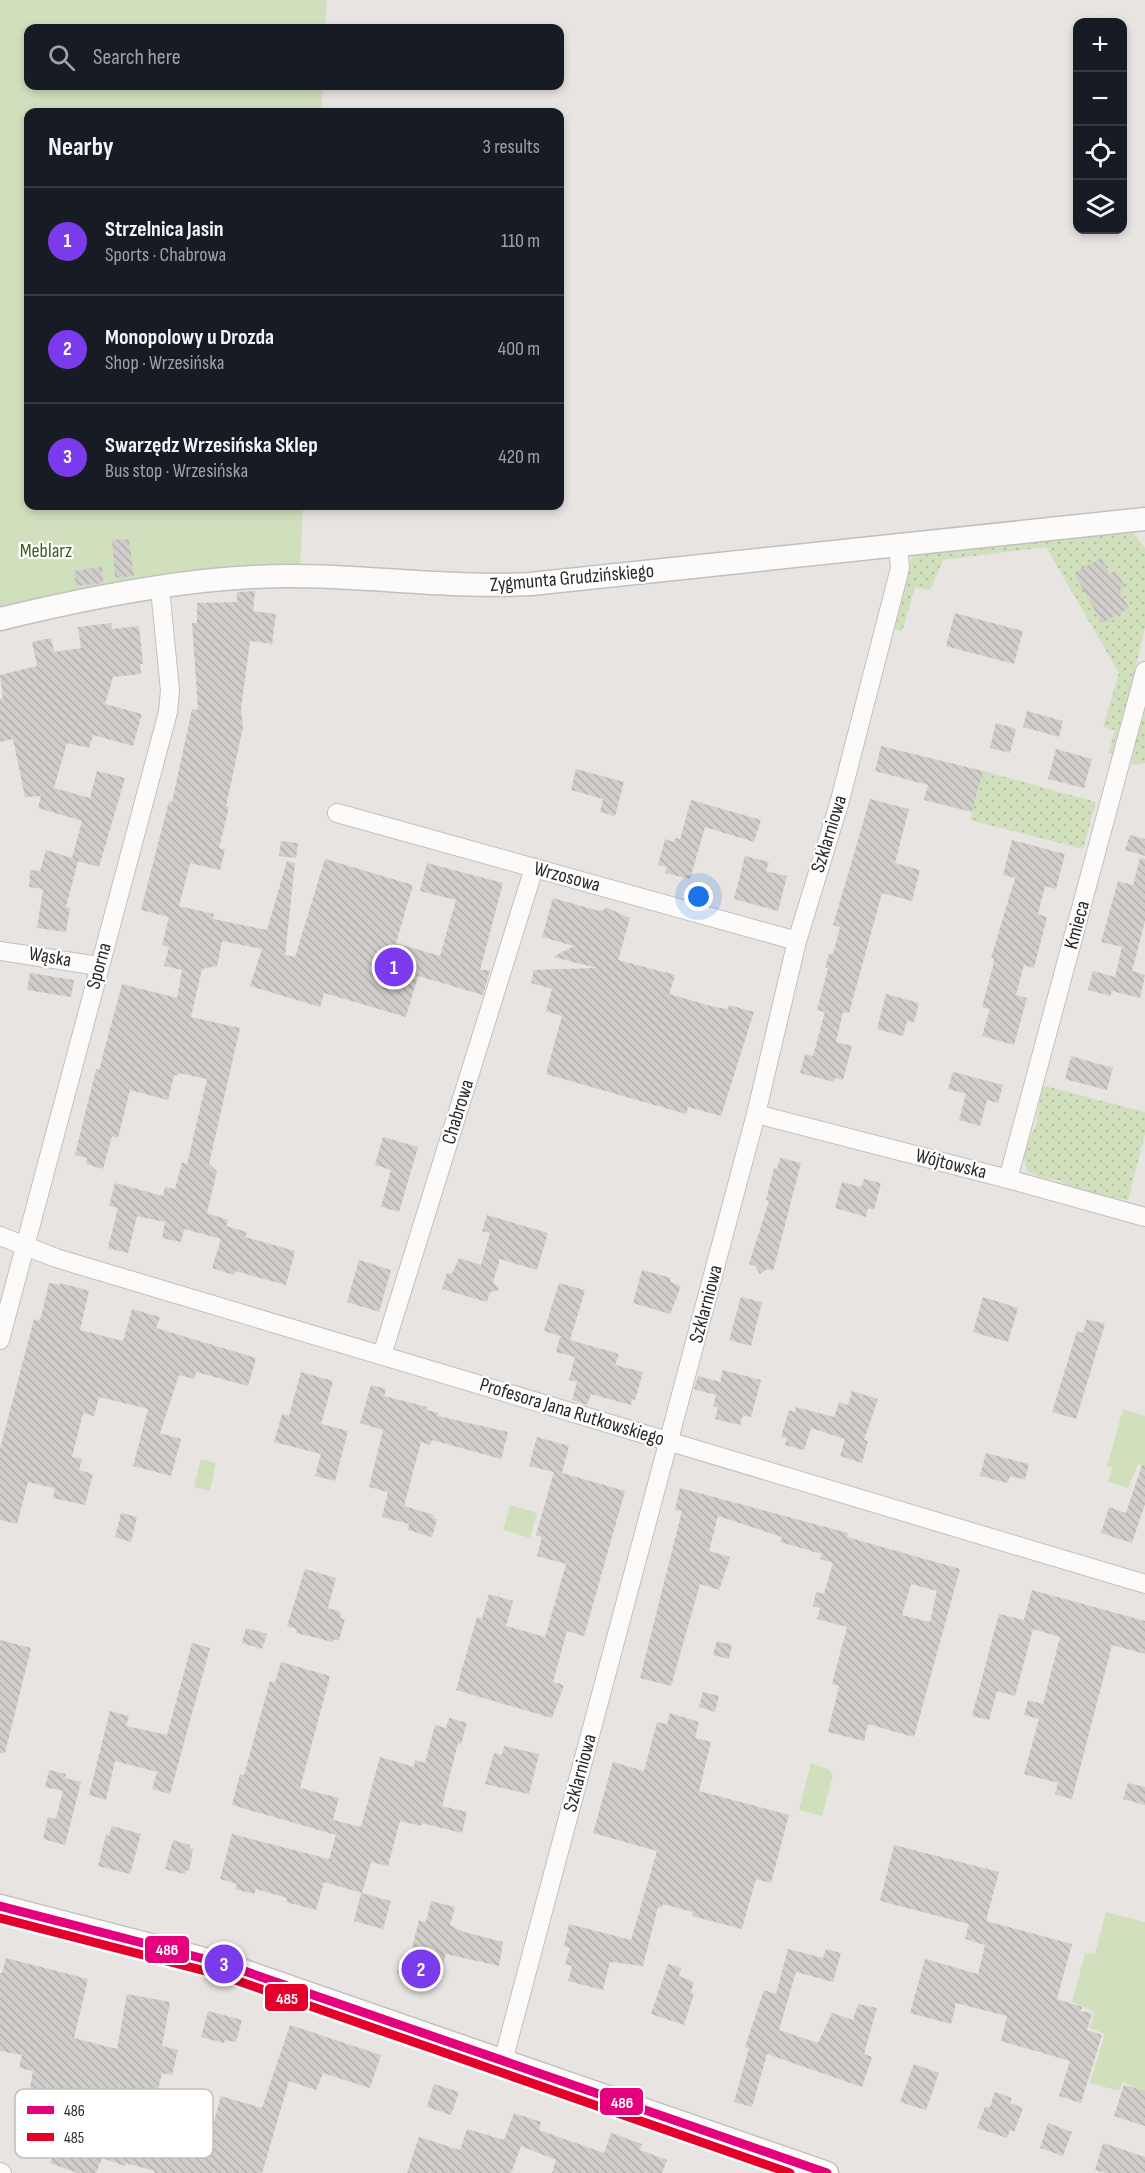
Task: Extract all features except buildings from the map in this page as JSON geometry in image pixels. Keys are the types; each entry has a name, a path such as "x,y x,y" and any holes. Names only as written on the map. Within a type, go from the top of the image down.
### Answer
{"street":[{"name":"Zygmunta Grudzińskiego","path":"0,620 160,589 246,578 288,576 442,585 531,584 1145,519"},
{"name":"Szklarniowa","path":"502,2061 670,1441 756,1114 797,941 839,804 900,568 898,545"},
{"name":"Sporna","path":"0,1340 170,706 160,589"},
{"name":"Kmieca","path":"1008,1179 1139,722 1145,671"},
{"name":"Wrzosowa","path":"337,813 797,941"},
{"name":"Chabrowa","path":"382,1355 534,868"},
{"name":"Wąska","path":"0,951 99,966"},
{"name":"Wójtowska","path":"756,1114 1145,1217"},
{"name":"Profesora Jana Rutkowskiego","path":"0,1236 56,1258 1145,1584"},
{"path":"0,1906 215,1961 827,2173"}],"green space":[{"name":"Meblarz","path":"0,0 327,0 325,24 24,24 24,90 323,90 321,108 24,108 24,510 303,510 300,571 0,609"},
{"path":"1129,528 1145,548 1145,627 1115,754 1108,753 1115,730 1103,727 1119,673 1046,547 943,560 930,590 915,587 902,632 895,629 913,551"},
{"path":"1143,707 1145,763 1131,765"},
{"path":"983,771 1096,802 1083,849 970,820"},
{"path":"1045,1086 1145,1112 1145,1134 1128,1200 1080,1192 1060,1181 1040,1177 1027,1171 1023,1153 1036,1124 1041,1091"},
{"path":"1123,1409 1145,1416 1145,1466 1138,1464 1128,1488 1108,1482 1112,1468 1107,1466"},
{"path":"201,1459 216,1463 210,1491 194,1487"},
{"path":"510,1505 537,1513 530,1538 503,1530"},
{"path":"811,1763 828,1769 833,1774 822,1816 799,1810"},
{"path":"1106,1912 1145,1922 1145,2093 1123,2082 1119,2091 1090,2083 1105,2034 1090,2028 1094,2012 1072,2002 1085,1953 1095,1954"}],"transit line":[{"name":"486","path":"0,1906 224,1964 827,2173"},
{"name":"485","path":"0,1918 221,1975 790,2173"}],"place":[{"name":"Strzelnica Jasin","path":"394,967"},
{"name":"Swarzędz Wrzesińska Sklep","path":"224,1964"},
{"name":"Monopolowy u Drozda","path":"421,1969"}]}
